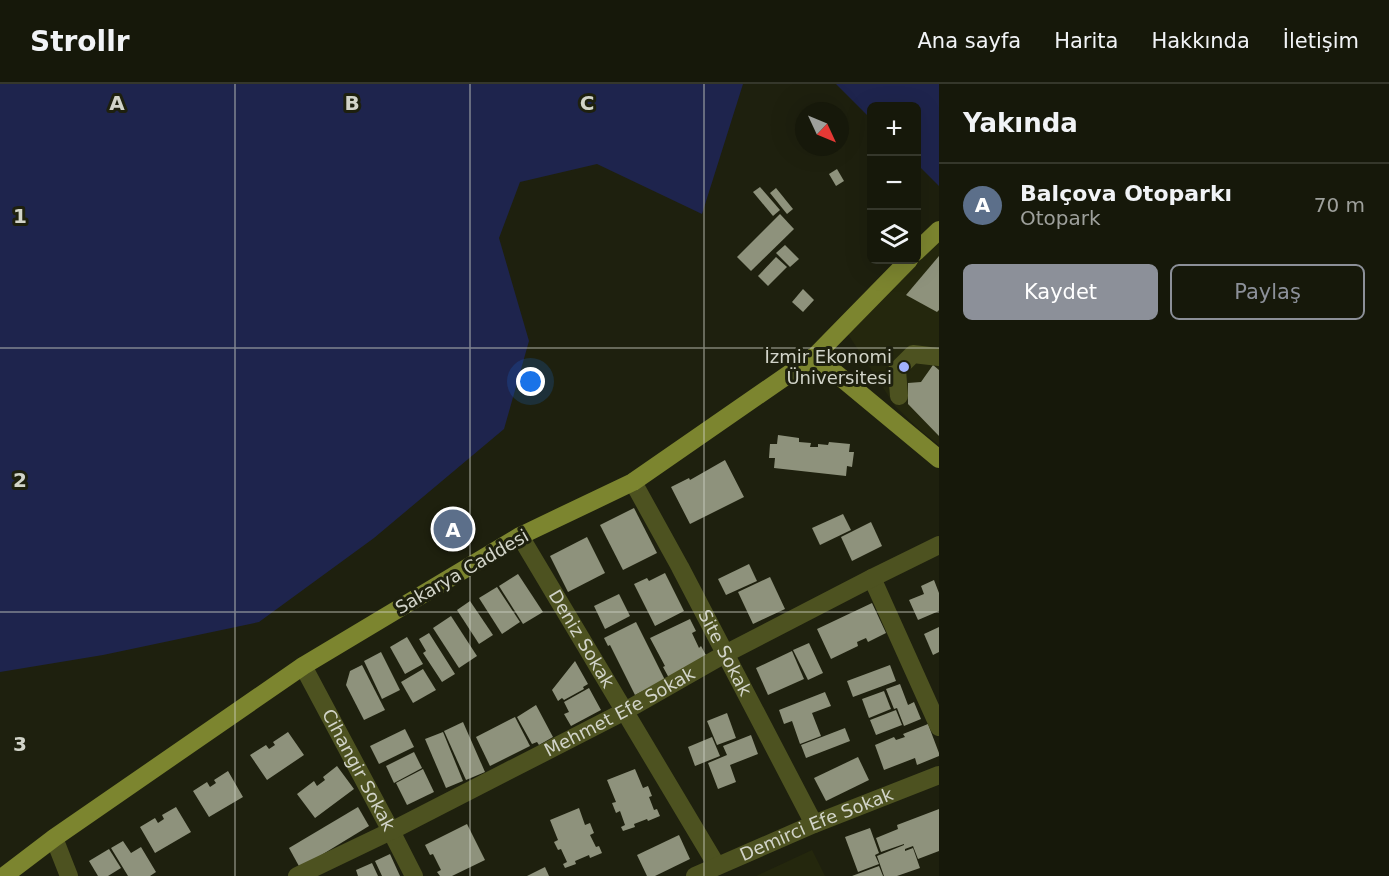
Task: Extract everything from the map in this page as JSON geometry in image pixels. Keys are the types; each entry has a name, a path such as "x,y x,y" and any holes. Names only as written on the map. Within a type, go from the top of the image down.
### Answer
{"main road":[{"path":"921,247 939,230"},
{"name":"Sakarya Caddesi","path":"4,876 54,838 303,666 520,536 633,482 814,356 905,264"},
{"path":"814,356 939,459"}],"street":[{"path":"899,396 897,370 913,354 939,357"},
{"name":"Site Sokak","path":"633,482 814,824"},
{"name":"Deniz Sokak","path":"520,536 717,866"},
{"name":"Mehmet Efe Sokak","path":"297,876 391,831 625,711 725,654 939,545"},
{"path":"872,578 939,727"},
{"name":"Cihangir Sokak","path":"303,666 414,876"},
{"name":"Demirci Efe Sokak","path":"695,876 814,824 939,775"},
{"path":"54,838 69,876"}],"shaded area":[{"path":"0,84 743,84 702,214 597,164 520,182 499,238 529,341 504,429 374,538 259,622 103,655 0,672"},
{"path":"836,84 939,84 939,186 921,168 921,102 867,102 867,115"},
{"name":"İzmir Ekonomi Üniversitesi","path":"939,235 939,445 895,406 844,328 909,264 921,264 921,253"},
{"path":"812,850 825,876 756,876"}],"building":[{"path":"837,169 844,181 836,186 829,174"},
{"path":"760,187 780,210 773,216 753,192"},
{"path":"776,188 793,209 787,214 770,193"},
{"path":"780,214 794,229 751,271 737,257"},
{"path":"785,245 799,259 790,267 776,253"},
{"path":"939,256 939,310 937,312 906,295"},
{"path":"776,257 787,267 768,286 758,276"},
{"path":"803,289 814,300 803,312 792,302"},
{"path":"933,365 939,370 939,436 908,404 908,383 921,382"},
{"path":"778,435 799,438 799,442 811,443 810,447 818,447 818,444 828,445 829,442 850,444 849,452 854,452 852,467 847,466 846,476 774,468 775,458 769,458 770,444 777,444"},
{"path":"725,460 744,497 690,524 671,487 689,478 690,480"},
{"path":"634,508 657,553 623,570 600,525"},
{"path":"843,514 851,530 820,545 812,528"},
{"path":"871,522 882,546 852,561 841,537"},
{"path":"587,537 605,573 568,592 550,556"},
{"path":"749,564 757,581 726,595 718,579"},
{"path":"665,573 684,611 655,626 634,584 647,578 649,581"},
{"path":"518,574 543,612 523,624 499,586"},
{"path":"770,577 785,609 753,624 738,592"},
{"path":"934,580 939,593 939,611 918,620 909,600 924,594 921,586"},
{"path":"497,587 520,622 502,634 479,598"},
{"path":"619,594 630,616 605,629 594,606"},
{"path":"470,601 493,635 479,644 457,610"},
{"path":"872,603 886,633 868,642 866,638 857,642 858,646 831,659 817,629"},
{"path":"451,616 477,656 459,668 433,628"},
{"path":"690,619 696,631 692,633 699,648 701,646 708,659 669,678 650,638"},
{"path":"636,622 665,680 635,695 610,645 608,646 604,638"},
{"path":"939,627 939,652 933,655 924,634"},
{"path":"429,633 455,674 442,682 423,653 426,651 419,639"},
{"path":"407,637 423,664 405,674 390,647"},
{"path":"809,643 823,673 808,680 793,650"},
{"path":"792,651 804,679 768,695 756,668"},
{"path":"381,652 400,690 382,699 364,661"},
{"path":"575,661 588,684 583,687 584,689 558,701 552,690"},
{"path":"362,665 385,710 364,720 346,685 350,671"},
{"path":"890,665 896,681 853,697 847,681"},
{"path":"423,669 436,690 413,703 401,682"},
{"path":"900,684 908,705 914,702 921,719 904,726 886,689"},
{"path":"589,688 601,710 571,726 564,714 569,712 564,702"},
{"path":"884,691 891,709 869,718 862,699"},
{"path":"825,692 831,706 812,713 821,736 800,744 792,721 784,724 779,710"},
{"path":"536,705 553,737 539,745 537,742 532,744 517,717"},
{"path":"896,710 902,725 876,735 870,720"},
{"path":"727,713 736,738 717,745 707,721"},
{"path":"515,717 530,746 490,766 476,737"},
{"path":"463,722 485,772 466,780 444,731"},
{"path":"928,724 939,756 917,765 915,758 884,770 875,745 894,737 896,740 905,737 903,734"},
{"path":"845,728 850,741 806,758 801,745"},
{"path":"405,729 414,747 379,764 370,746"},
{"path":"288,732 304,755 267,780 250,755 266,745 269,749 275,745 273,742"},
{"path":"443,732 463,781 446,788 425,739"},
{"path":"751,735 758,754 730,765 736,782 718,789 708,763 727,755 723,746"},
{"path":"712,737 720,756 695,766 688,747"},
{"path":"414,752 422,768 394,783 386,766"},
{"path":"858,757 869,780 826,801 814,778"},
{"path":"337,766 354,789 315,818 297,794 314,781 317,786 325,780 323,777"},
{"path":"423,769 434,792 407,805 396,783"},
{"path":"635,769 643,788 648,786 654,810 657,809 660,816 634,824 635,827 623,831 621,827 625,825 620,811 616,813 612,803 616,802 607,780"},
{"path":"228,771 243,797 209,817 193,791 207,782 210,787 216,783 214,780"},
{"path":"176,807 191,832 155,853 140,827 155,818 158,823 164,819 162,815"},
{"path":"358,807 369,826 300,868 289,848"},
{"path":"579,808 585,825 590,823 594,833 590,835 602,853 590,858 589,855 565,868 563,864 567,862 561,849 558,850 554,842 558,840 550,820"},
{"path":"939,809 939,851 918,859 913,846 905,849 905,851 913,848 920,868 897,876 884,876 877,856 904,844 881,852 876,838 898,829 897,825"},
{"path":"467,824 485,860 452,876 440,876 437,872 441,870 433,854 430,855 425,845"},
{"path":"870,828 879,853 875,855 879,864 858,872 845,837"},
{"path":"679,835 690,859 655,876 647,876 637,855"},
{"path":"123,841 131,853 141,847 156,872 150,876 128,876 111,848"},
{"path":"109,849 121,868 108,876 98,876 89,861"},
{"path":"390,854 400,876 382,876 375,861"},
{"path":"372,863 378,876 358,876 356,870"},
{"path":"879,866 883,876 852,876"},
{"path":"545,867 549,876 527,876"}],"place":[{"name":"İzmir Ekonomi Üniversitesi","path":"904,367"},
{"name":"Balçova Otoparkı","path":"453,529"}]}
